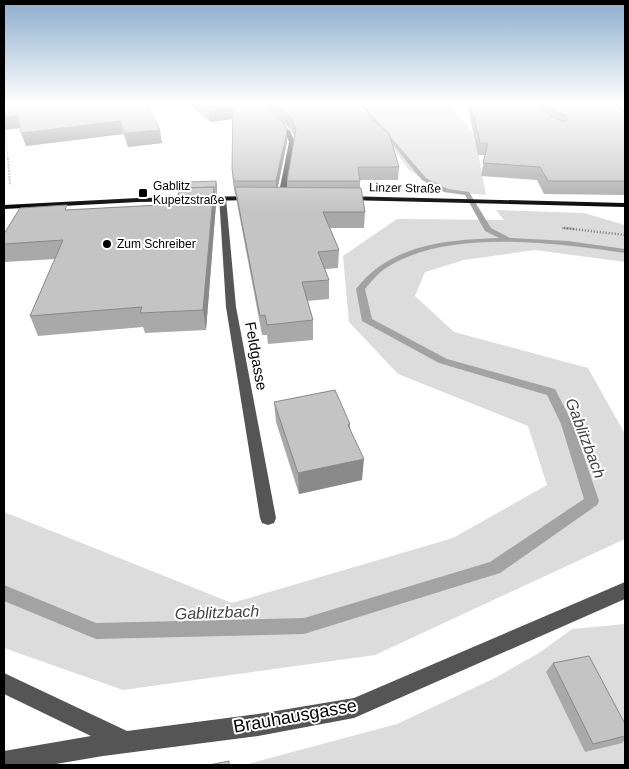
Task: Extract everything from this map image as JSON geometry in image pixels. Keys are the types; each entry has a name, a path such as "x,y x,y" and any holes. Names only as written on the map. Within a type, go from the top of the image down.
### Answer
{"main road":[{"path":"4,207 262,198"},
{"path":"272,198 291,198"},
{"name":"Linzer Straße","path":"339,198 625,205"}],"street":[{"path":"282,198 291,140"},
{"name":"Feldgasse","path":"222,198 231,307 268,518"},
{"name":"Brauhausgasse","path":"4,762 126,742 258,725 354,708 625,590"},
{"path":"4,683 126,742"}],"path":[{"path":"6,140 12,206"}],"shaded area":[{"path":"387,140 476,140 486,195 441,191 409,170"},
{"path":"496,210 584,213 625,225 625,262 535,250 464,260 425,272 415,296 454,332 588,368 625,434 625,539 375,655 123,690 4,648 4,512 232,603 453,538 547,485 528,426 398,374 349,322 343,256 397,219 504,220"},
{"path":"625,624 625,765 244,765 397,724 495,678 539,653 572,629"}],"building":[{"path":"232,140 285,140 276,181 234,181 232,169"},
{"path":"294,140 391,140 399,167 358,167 360,181 287,181"},
{"path":"479,140 625,140 625,181 548,181 540,167 483,163 488,143 480,143"},
{"path":"216,181 216,187 185,188 188,182"},
{"path":"214,187 203,310 140,313 142,307 30,316 63,240 4,244 4,234 20,208 67,205 65,210 160,205 161,200 176,199 181,188"},
{"path":"235,187 361,188 365,212 323,212 339,250 318,252 329,280 302,282 313,320 267,325 265,315 260,316"},
{"path":"335,390 350,424 348,425 364,459 298,473 274,402"},
{"path":"589,656 625,724 625,736 593,744 553,663"},
{"path":"229,761 229,765 209,765"}],"waterway":[{"path":"391,140 424,179 446,191 467,193 488,229 507,239"},
{"name":"Gablitzbach","path":"4,593 96,631 304,626 494,568 592,501 567,424 551,392 443,361 367,321 360,289 382,267 409,253 469,241 502,240 568,243 625,251"}],"place":[{"name":"Gablitz Kupetzstraße","path":"143,193"},
{"name":"Zum Schreiber","path":"107,244"}]}
